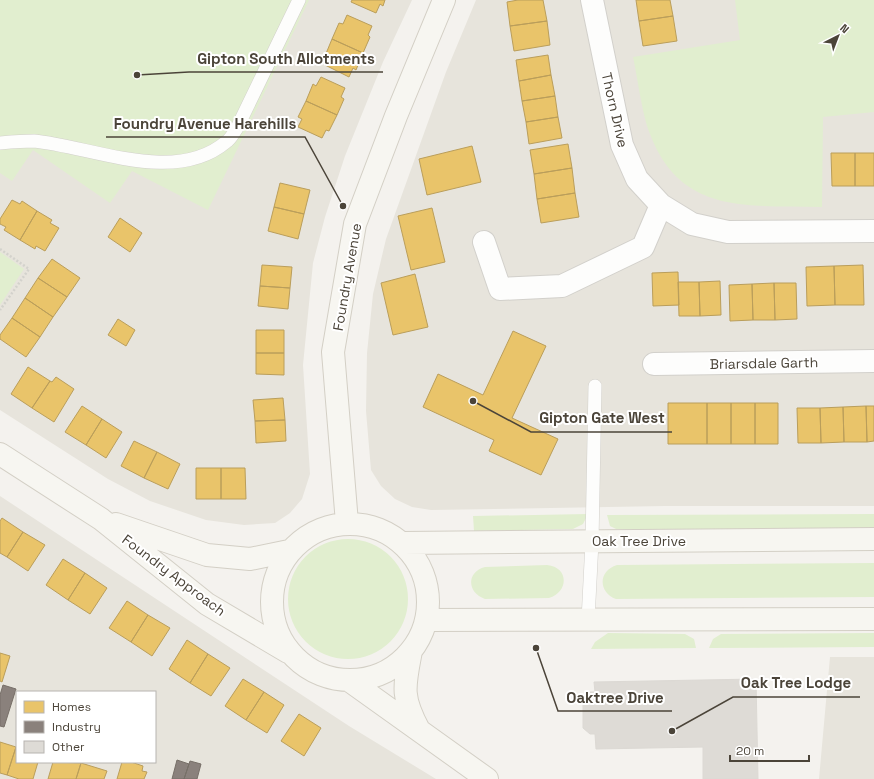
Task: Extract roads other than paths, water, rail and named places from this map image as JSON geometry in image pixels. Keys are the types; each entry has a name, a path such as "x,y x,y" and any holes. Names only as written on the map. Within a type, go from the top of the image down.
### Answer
{"street":[{"name":"Foundry Avenue","path":"347,523 333,352 355,224 396,116 444,0"},
{"name":"Thorn Drive","path":"592,0 622,145 637,178 661,205 692,224 728,232 874,231"},
{"path":"484,242 500,289 562,286 644,247 661,205"},
{"name":"Briarsdale Garth","path":"654,364 874,361"},
{"name":"Foundry Approach","path":"0,454 101,519 207,604 290,653"},
{"name":"Foundry Approach","path":"101,519 207,555 250,560 289,551"},
{"name":"Foundry Approach","path":"347,523 379,528 403,543 420,566 429,591 427,620 416,646 391,669 363,680 350,681 327,677 303,665 290,653 280,639 273,621 271,603 275,576 289,551 307,535 335,524 347,523"},
{"name":"Oak Tree Drive","path":"403,543 874,539"},
{"path":"427,620 874,619"},
{"path":"411,651 404,685 408,710 419,730"},
{"path":"350,681 487,779"}],"lane":[{"path":"0,142 33,141 143,160 171,163 193,160 210,154 228,142 237,128 299,0"},
{"path":"588,620 592,542 595,386"}],"place":[{"name":"Gipton South Allotments","path":"137,75"},
{"name":"Foundry Avenue Harehills","path":"343,206"},
{"name":"Gipton Gate West","path":"473,401"},
{"name":"Oaktree Drive","path":"536,648"},
{"name":"Oak Tree Lodge","path":"672,731"}]}
